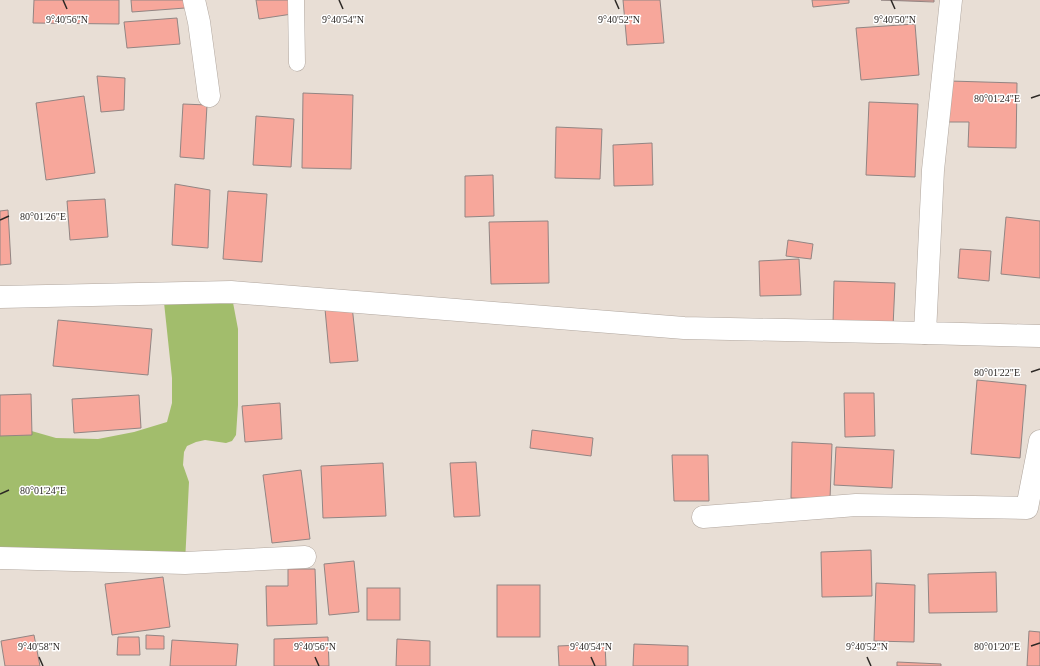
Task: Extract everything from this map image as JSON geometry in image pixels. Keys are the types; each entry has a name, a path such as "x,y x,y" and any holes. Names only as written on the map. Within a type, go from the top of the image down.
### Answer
{"street":[{"path":"194,0 199,22 209,96"},
{"path":"925,334 933,170 951,0"},
{"path":"0,297 231,292 684,328 1040,336"},
{"path":"704,517 856,506 1027,508 1040,441"},
{"path":"0,558 185,563 306,557"}],"lane":[{"path":"296,0 297,64"}],"green space":[{"path":"231,292 238,329 238,405 236,435 232,441 226,443 205,440 196,442 187,446 184,452 183,465 189,482 185,563 0,558 0,422 56,438 98,439 134,432 167,422 172,403 172,378 163,293"}],"building":[{"path":"34,0 119,0 119,24 33,23"},
{"path":"131,0 184,0 185,8 132,12"},
{"path":"256,0 290,0 292,14 259,19"},
{"path":"623,0 660,0 664,43 627,45"},
{"path":"812,0 849,0 849,3 813,7"},
{"path":"881,0 934,0 934,2"},
{"path":"177,18 180,44 127,48 124,22"},
{"path":"915,24 919,75 861,80 856,28"},
{"path":"97,76 125,78 124,110 101,112"},
{"path":"950,81 1017,83 1016,148 968,147 969,122 949,122"},
{"path":"303,93 353,95 351,169 302,168"},
{"path":"84,96 95,173 46,180 36,103"},
{"path":"869,102 918,104 915,177 866,175"},
{"path":"183,104 207,105 204,159 180,157"},
{"path":"256,116 294,119 291,167 253,165"},
{"path":"556,127 602,129 600,179 555,178"},
{"path":"652,143 653,185 614,186 613,145"},
{"path":"493,175 494,216 465,217 465,176"},
{"path":"175,184 210,190 208,248 172,245"},
{"path":"228,191 267,194 262,262 223,259"},
{"path":"105,199 108,237 70,240 67,201"},
{"path":"8,210 11,264 0,265 0,211"},
{"path":"1006,217 1040,221 1040,278 1001,274"},
{"path":"548,221 549,283 491,284 489,222"},
{"path":"788,240 813,244 811,259 786,256"},
{"path":"960,249 991,251 989,281 958,278"},
{"path":"799,259 801,295 760,296 759,261"},
{"path":"834,281 895,283 893,327 833,324"},
{"path":"352,306 358,361 330,363 325,309"},
{"path":"58,320 152,329 148,375 53,366"},
{"path":"977,380 1026,385 1020,458 971,454"},
{"path":"844,393 874,393 875,436 845,437"},
{"path":"31,394 32,435 0,436 0,395"},
{"path":"139,395 141,428 74,433 72,399"},
{"path":"280,403 282,439 245,442 242,406"},
{"path":"532,430 593,438 591,456 530,448"},
{"path":"792,442 832,444 830,499 791,498"},
{"path":"836,447 894,450 892,488 834,485"},
{"path":"672,455 708,455 709,501 674,501"},
{"path":"476,462 480,516 454,517 450,463"},
{"path":"383,463 386,516 323,518 321,466"},
{"path":"301,470 310,539 272,543 263,475"},
{"path":"871,550 872,596 822,597 821,552"},
{"path":"354,561 359,612 329,615 324,564"},
{"path":"288,569 315,569 317,624 267,626 266,586 288,586"},
{"path":"996,572 997,612 929,613 928,574"},
{"path":"163,577 170,627 112,635 105,584"},
{"path":"876,583 915,585 914,642 874,641"},
{"path":"497,585 540,585 540,637 497,637"},
{"path":"367,588 400,588 400,620 367,620"},
{"path":"1029,631 1040,632 1040,666 1027,666"},
{"path":"34,635 40,666 5,666 1,641"},
{"path":"146,635 164,636 164,649 146,649"},
{"path":"118,637 139,637 140,655 117,655"},
{"path":"328,637 329,666 274,666 274,639"},
{"path":"397,639 430,641 430,666 396,666"},
{"path":"172,640 238,644 236,666 170,666"},
{"path":"605,644 606,666 559,666 558,646"},
{"path":"634,644 688,646 688,666 633,666"},
{"path":"897,662 941,664 941,666 897,666"}]}
